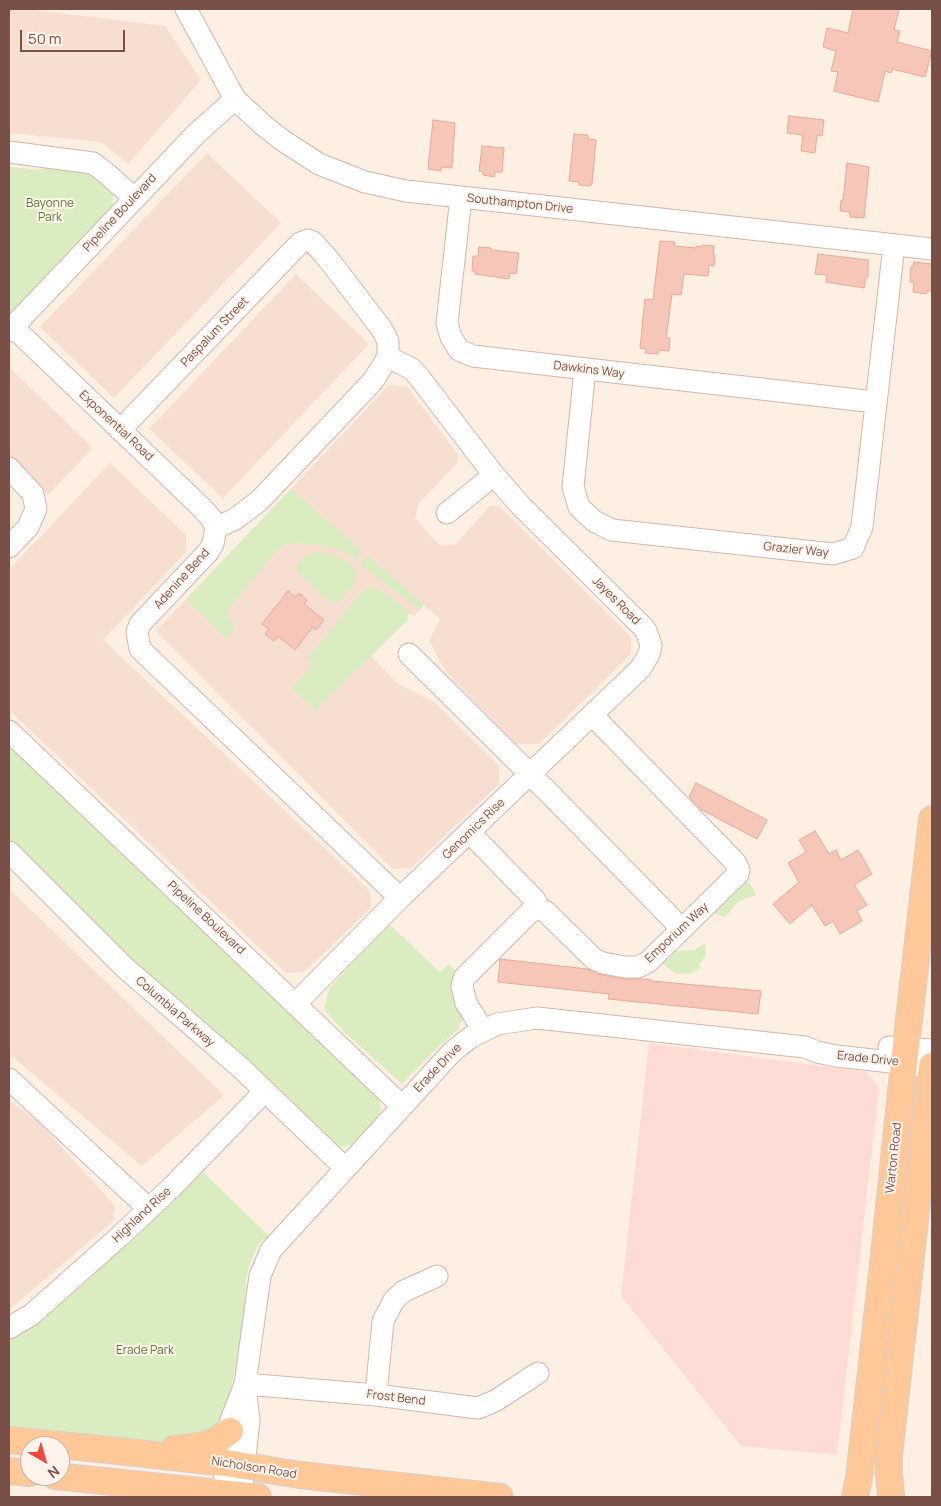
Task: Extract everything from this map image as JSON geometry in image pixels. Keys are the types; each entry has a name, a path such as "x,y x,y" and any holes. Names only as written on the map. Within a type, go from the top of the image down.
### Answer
{"main road":[{"name":"Warton Road","path":"855,1497 859,1478 881,1287 904,1055 932,819"},
{"path":"892,1497 889,1455 932,1066"},
{"path":"109,1450 180,1449 201,1446 217,1440 230,1431"},
{"name":"Nicholson Road","path":"9,1440 109,1450 300,1475 500,1497"},
{"path":"70,1478 241,1495"}],"street":[{"name":"Southampton Drive","path":"186,9 235,99 282,140 320,164 365,182 406,191 932,249"},
{"name":"Pipeline Boulevard","path":"11,329 196,134 235,99"},
{"path":"9,152 92,163 134,198"},
{"name":"Dawkins Way","path":"461,197 447,323 451,337 459,350 473,356 875,402"},
{"name":"Paspalum Street","path":"120,430 300,243 308,240 313,242 329,260 381,328 388,341 388,357"},
{"name":"Grazier Way","path":"585,369 573,487 580,507 594,521 612,530 833,554 853,548 862,527 894,245"},
{"name":"Exponential Road","path":"11,329 202,508 211,518 216,528"},
{"path":"216,528 247,511 259,501 362,392 381,370 388,357"},
{"name":"Jayes Road","path":"388,357 412,370 419,377 494,475 520,505 646,631 651,645 646,661 530,774"},
{"path":"9,468 27,485 33,494 36,509 28,527 9,547"},
{"path":"447,513 494,475"},
{"name":"Adenine Bend","path":"216,528 213,544 208,552 140,624 137,632 140,649 400,898"},
{"path":"409,654 682,929"},
{"name":"Emporium Way","path":"470,833 535,900 540,909 545,911 594,959 603,963 625,967 638,967 648,962 736,878 739,870 738,866 592,715"},
{"name":"Pipeline Boulevard","path":"9,732 296,1003 402,1106"},
{"name":"Genomics Rise","path":"296,1003 400,898 530,774"},
{"name":"Columbia Parkway","path":"9,852 124,968 241,1068 345,1168"},
{"path":"483,1030 466,1003 462,986 464,978 531,911 540,909"},
{"name":"Erade Drive","path":"241,1495 230,1431 232,1418 245,1384 258,1285 263,1266 271,1250 456,1048 471,1037 483,1030 510,1021 537,1018 805,1047 836,1056 904,1055 932,1050"},
{"name":"Erade Drive","path":"904,1055 932,1066"},
{"path":"9,1079 149,1209"},
{"name":"Highland Rise","path":"9,1328 31,1315 149,1209 265,1091"},
{"path":"376,1395 383,1321 390,1307 394,1300 404,1291 437,1276"},
{"name":"Frost Bend","path":"245,1384 376,1395 478,1408 495,1401 538,1373"},
{"name":"Erade Drive","path":"235,1465 250,1420 245,1384"}],"shaded area":[{"path":"9,9 26,9 165,26 201,80 128,164 101,142 9,133"},
{"path":"207,153 281,223 114,398 40,327"},
{"path":"296,274 369,344 223,498 149,429"},
{"path":"9,369 93,448 48,495 9,457"},
{"path":"389,385 407,387 458,454 457,463 419,503 415,518 440,546 455,545 490,506 499,506 631,637 631,654 539,744 516,744 446,672 429,641 440,619 424,605 414,616 409,613 407,616 409,619 371,656 397,683 434,702 499,766 499,784 411,868 393,869 156,631"},
{"path":"110,463 186,535 186,552 103,640 370,891 371,908 304,972 286,973 9,710 9,570"},
{"path":"9,889 224,1095 142,1166 9,1054"},
{"path":"649,1043 866,1072 879,1088 837,1455 741,1446 621,1296"},
{"path":"9,1101 36,1119 115,1206 113,1221 9,1310"}],"green space":[{"name":"Bayonne Park","path":"46,166 89,171 110,189 113,195 112,208 97,228 90,229 52,269 51,276 9,321 9,167 40,170"},
{"path":"291,489 361,550 355,559 341,550 319,545 296,543 285,545 277,550 227,611 228,618 236,627 226,639 186,599"},
{"path":"323,552 339,557 349,563 356,571 353,586 338,603 333,603 325,598 297,572 297,566 301,560 308,554"},
{"path":"367,555 424,605 420,610 360,564"},
{"path":"369,588 377,588 384,592 410,613 407,616 409,619 315,710 292,688 313,664 307,659 361,592"},
{"path":"9,740 379,1095 381,1112 378,1119 355,1144 342,1147 333,1145 121,955 9,842"},
{"path":"743,879 751,885 756,895 739,901 725,917 712,913"},
{"path":"388,923 440,972 449,964 459,974 463,1017 458,1030 439,1046 402,1084 344,1032 324,1009 329,989"},
{"path":"704,944 706,945 705,957 699,965 701,968 694,972 688,974 675,973 663,964 676,951 694,950"},
{"name":"Erade Park","path":"200,1169 270,1237 263,1239 259,1244 250,1263 245,1284 250,1291 226,1425 175,1445 9,1433 9,1336 56,1301 64,1301 92,1277 93,1269"}],"building":[{"path":"853,9 899,9 894,30 900,31 897,42 932,51 925,77 892,69 891,73 885,71 878,102 834,91 838,72 831,71 836,51 823,47 827,28 848,33"},
{"path":"789,116 824,120 822,136 817,135 815,153 801,151 803,135 787,133"},
{"path":"433,120 455,123 452,168 441,167 441,171 428,169"},
{"path":"574,134 588,135 588,139 596,140 592,184 590,186 579,185 579,182 569,181"},
{"path":"482,146 504,148 502,172 495,172 494,177 483,175 483,172 479,171"},
{"path":"847,163 869,167 864,218 850,217 850,212 840,211"},
{"path":"660,241 675,242 674,246 696,248 696,246 701,247 702,245 714,246 713,254 715,255 714,266 709,265 708,276 684,274 681,295 672,294 666,338 670,338 669,351 658,350 658,354 645,353 646,349 640,348 645,299 653,300"},
{"path":"479,247 519,253 516,274 510,273 509,279 475,274 475,271 472,271 473,256 478,256"},
{"path":"818,254 868,260 868,277 866,277 864,288 826,282 827,275 815,274"},
{"path":"914,262 932,264 932,291 927,291 926,294 913,292 914,282 910,282 911,266 913,267"},
{"path":"288,591 295,597 299,593 307,600 304,604 324,620 316,630 313,627 295,650 278,636 274,641 265,634 269,629 262,624"},
{"path":"696,783 767,820 757,839 702,810 689,797"},
{"path":"815,831 829,854 836,850 841,860 858,850 872,874 854,885 867,905 857,911 862,921 840,934 833,921 825,926 812,905 790,924 773,904 799,882 788,863 806,852 799,840"},
{"path":"500,959 587,969 597,974 623,979 642,979 761,991 758,1014 608,999 609,994 498,982"}]}
